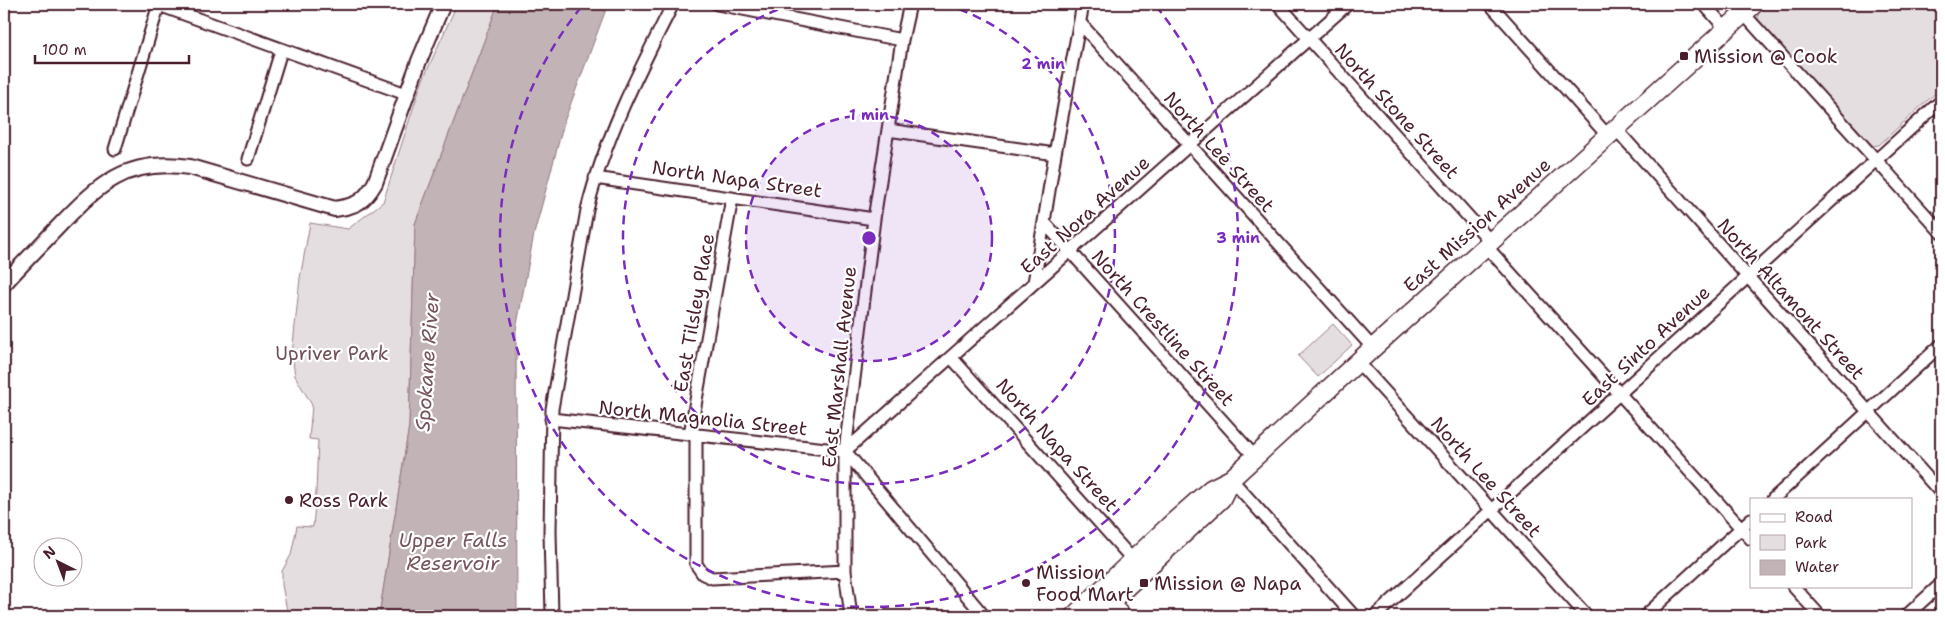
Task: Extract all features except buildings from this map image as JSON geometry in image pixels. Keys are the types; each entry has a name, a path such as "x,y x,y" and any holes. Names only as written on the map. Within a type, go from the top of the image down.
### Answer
{"main road":[{"name":"East Mission Avenue","path":"1074,616 1105,596 1220,499 1231,480 1255,457 1748,9"},
{"name":"East Mission Avenue","path":"1095,616 1105,596 1133,560 1212,489 1231,480"},
{"path":"1105,596 1123,616"}],"street":[{"path":"4,284 89,194 114,178 140,168 168,165 190,167 335,210 352,206 367,196 375,183 406,94 443,4"},
{"path":"552,616 550,532 551,419 587,210 595,178 618,115 673,4"},
{"path":"717,4 902,40"},
{"name":"East Marshall Avenue","path":"850,616 845,571 845,451 874,219 902,40 910,4"},
{"path":"1034,283 1055,154 1083,4"},
{"name":"North Stone Street","path":"1278,4 1750,539"},
{"name":"East Nora Avenue","path":"845,451 1348,4"},
{"name":"North Altamont Street","path":"1490,4 1748,276 1941,492"},
{"path":"1704,4 1726,29"},
{"path":"115,149 159,5 281,51 406,94"},
{"path":"1748,9 1876,161 1941,232"},
{"name":"North Lee Street","path":"1080,23 1373,348"},
{"path":"248,159 281,51"},
{"name":"East Sinto Avenue","path":"1375,616 1941,101"},
{"path":"888,130 1055,154"},
{"name":"North Napa Street","path":"595,178 874,219"},
{"name":"East Tilsley Place","path":"732,198 693,434 696,564 703,574 712,578 845,571"},
{"name":"North Crestline Street","path":"1044,222 1255,457"},
{"path":"1775,498 1941,346"},
{"name":"North Napa Street","path":"951,357 1133,560"},
{"name":"North Lee Street","path":"1358,362 1587,616"},
{"name":"North Magnolia Street","path":"551,419 845,451"},
{"path":"845,451 984,616"},
{"path":"1231,480 1354,616"},
{"path":"1645,616 1750,520"},
{"path":"1906,616 1941,584"},
{"path":"1795,588 1820,616"}],"green space":[{"name":"Upriver Park","path":"457,4 498,4 415,224 409,426 379,616 288,616 282,585 282,571 291,555 297,526 313,527 316,492 318,440 309,439 312,405 295,376 292,354 300,278 310,223 348,229 383,202 421,84"},
{"path":"1768,4 1941,4 1941,88 1879,145 1873,146 1758,19 1758,13"},
{"path":"1333,324 1352,345 1318,377 1298,356"}],"water":[{"name":"Upper Falls Reservoir","path":"498,4 608,4 565,119 534,234 516,330 517,616 379,616 409,426 415,224"}],"place":[{"name":"Mission @ Cook","path":"1684,56"},
{"name":"Ross Park","path":"289,500"},
{"name":"Mission Food Mart","path":"1026,583"},
{"name":"Mission @ Napa","path":"1144,583"}],"water label":[{"name":"Spokane River","path":"427,362"}]}
